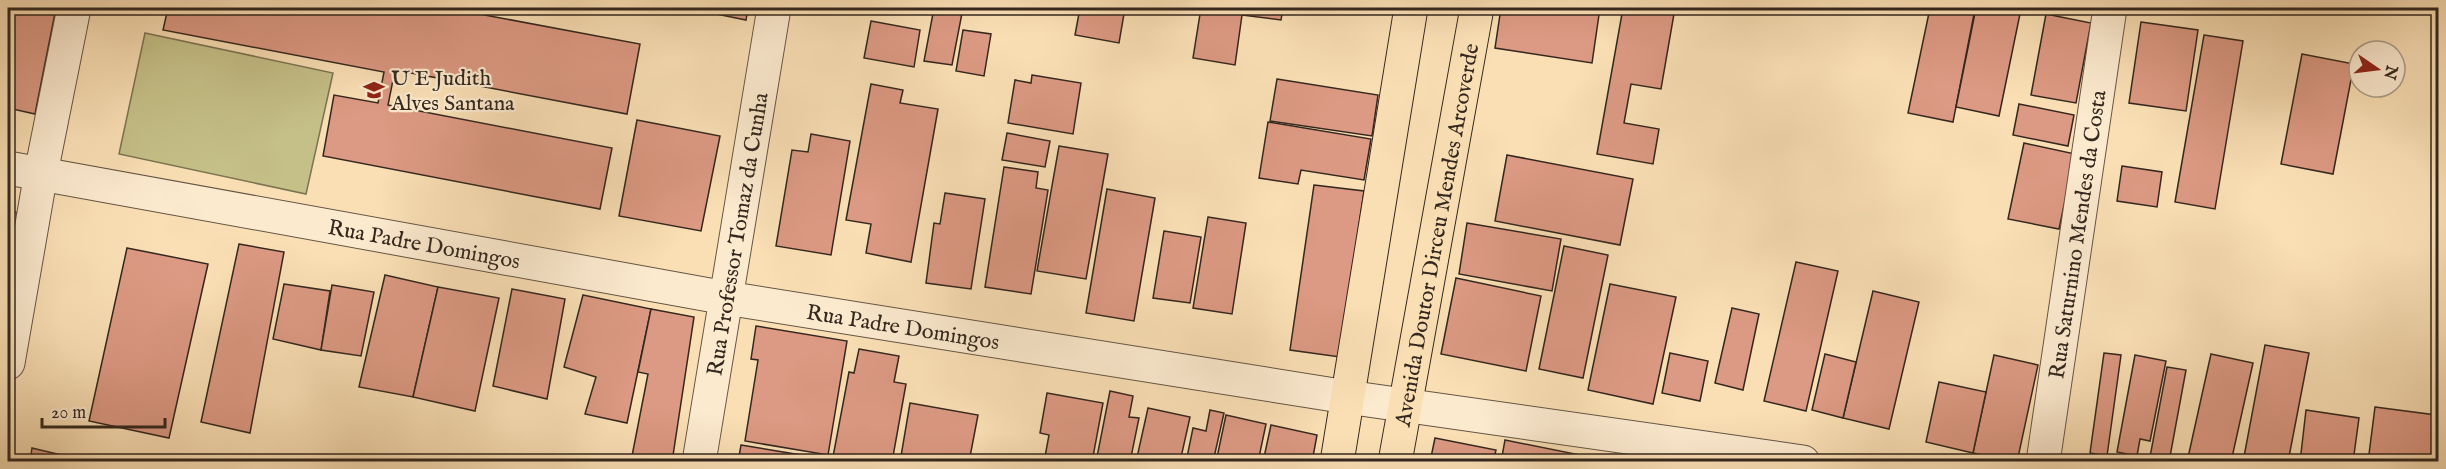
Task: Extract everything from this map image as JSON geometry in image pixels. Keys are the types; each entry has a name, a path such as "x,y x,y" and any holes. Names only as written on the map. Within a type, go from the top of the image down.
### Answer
{"main road":[{"path":"1337,462 1412,8"},
{"name":"Avenida Doutor Dirceu Mendes Arcoverde","path":"1395,462 1477,8"}],"street":[{"path":"8,363 41,173 74,8"},
{"name":"Rua Professor Tomaz da Cunha","path":"699,462 774,8"},
{"name":"Rua Saturnino Mendes da Costa","path":"2043,462 2110,8"},
{"name":"Rua Padre Domingos","path":"8,168 726,298 1347,397 1803,462"}],"shaded area":[{"path":"145,33 333,73 306,194 119,154"}],"building":[{"path":"8,8 56,8 35,114 8,108"},
{"path":"168,8 447,8 640,44 627,114 395,70 388,105 612,148 600,209 323,156 334,95 378,103 384,72 163,30"},
{"path":"717,8 748,8 746,20 716,14"},
{"path":"934,8 963,8 952,65 924,61"},
{"path":"1080,8 1125,8 1119,43 1075,35"},
{"path":"1201,8 1283,8 1281,20 1242,15 1235,65 1193,58"},
{"path":"1501,8 1600,8 1592,63 1495,48"},
{"path":"1623,8 1675,8 1661,89 1631,84 1624,123 1659,129 1653,164 1597,154"},
{"path":"1930,8 1975,9 1953,122 1908,113"},
{"path":"1976,8 2021,9 1999,116 1956,107"},
{"path":"2046,14 2091,23 2076,103 2031,95"},
{"path":"871,21 920,30 914,67 864,58"},
{"path":"2141,22 2198,30 2186,111 2129,103"},
{"path":"963,30 991,34 984,76 956,71"},
{"path":"2204,35 2243,41 2215,209 2175,202"},
{"path":"2302,54 2347,63 2347,99 2333,174 2281,164"},
{"path":"1032,75 1081,83 1073,134 1008,123 1015,80 1031,83"},
{"path":"1277,79 1378,95 1372,136 1270,121"},
{"path":"871,84 903,90 900,103 938,109 911,262 866,253 871,224 846,220"},
{"path":"2019,104 2074,115 2068,146 2013,135"},
{"path":"637,120 720,136 701,231 619,216"},
{"path":"1268,122 1371,139 1364,180 1301,170 1298,184 1259,178"},
{"path":"1007,133 1050,141 1045,167 1002,160"},
{"path":"811,134 850,141 831,255 776,246 792,150 808,152"},
{"path":"2024,143 2075,154 2059,229 2008,219"},
{"path":"1059,146 1108,154 1086,279 1037,271"},
{"path":"1507,155 1633,179 1620,245 1495,221"},
{"path":"2122,166 2162,172 2157,207 2117,201"},
{"path":"1004,167 1038,172 1036,188 1048,190 1031,294 985,287"},
{"path":"1314,185 1364,191 1340,357 1290,350"},
{"path":"1107,189 1155,198 1134,321 1086,313"},
{"path":"945,193 985,199 971,289 926,283 934,223 940,224"},
{"path":"8,211 25,214 8,307"},
{"path":"1208,217 1246,223 1232,314 1193,308"},
{"path":"1467,223 1561,239 1552,291 1459,274"},
{"path":"1164,231 1201,237 1190,303 1153,298"},
{"path":"239,244 284,252 250,433 201,422"},
{"path":"1564,246 1608,255 1583,378 1539,369"},
{"path":"127,248 208,264 169,438 89,421"},
{"path":"1796,262 1838,271 1806,411 1764,401"},
{"path":"385,275 438,287 413,397 359,387"},
{"path":"1456,278 1541,296 1526,371 1441,354"},
{"path":"284,284 330,291 321,350 273,339"},
{"path":"1610,284 1676,297 1653,404 1588,390"},
{"path":"332,285 374,292 361,356 321,350"},
{"path":"438,287 499,298 475,411 413,397"},
{"path":"512,289 565,299 547,399 493,386"},
{"path":"1873,291 1919,302 1889,429 1843,418"},
{"path":"583,295 651,309 627,423 585,414 596,377 564,367"},
{"path":"1732,308 1759,314 1743,390 1715,383"},
{"path":"651,309 694,317 672,462 656,462 632,456 648,374 638,372"},
{"path":"756,326 847,341 828,455 745,441 758,360 751,359"},
{"path":"2265,345 2309,353 2288,462 2243,462"},
{"path":"859,349 899,356 894,382 906,384 892,462 832,462 849,372 854,373"},
{"path":"1670,353 1708,361 1700,401 1662,393"},
{"path":"2104,353 2121,355 2107,456 2090,453"},
{"path":"1825,354 1856,362 1843,418 1812,410"},
{"path":"2211,354 2253,363 2231,462 2187,462"},
{"path":"1994,355 2038,365 2017,462 1973,453"},
{"path":"2135,355 2166,361 2150,441 2140,439 2137,456 2117,452"},
{"path":"2167,367 2186,370 2169,462 2149,462"},
{"path":"1939,382 1986,392 1973,453 1926,442"},
{"path":"1110,391 1133,396 1129,417 1139,418 1130,462 1096,462"},
{"path":"1047,393 1103,403 1092,462 1044,462 1049,435 1040,433"},
{"path":"910,403 978,415 969,462 900,462"},
{"path":"2375,407 2436,415 2430,462 2368,462"},
{"path":"1148,408 1190,417 1180,462 1136,462"},
{"path":"1210,410 1224,413 1213,462 1186,462 1193,428 1206,431"},
{"path":"2306,410 2359,418 2353,462 2300,462"},
{"path":"1226,415 1266,424 1258,462 1216,462"},
{"path":"1271,425 1317,435 1312,462 1263,462"},
{"path":"1435,438 1496,450 1493,462 1430,462"},
{"path":"1505,440 1590,457 1589,462 1501,462"},
{"path":"741,445 825,459 825,462 738,462"},
{"path":"32,448 91,462 30,462"}],"place":[{"name":"U E Judith Alves Santana","path":"374,90"}]}
